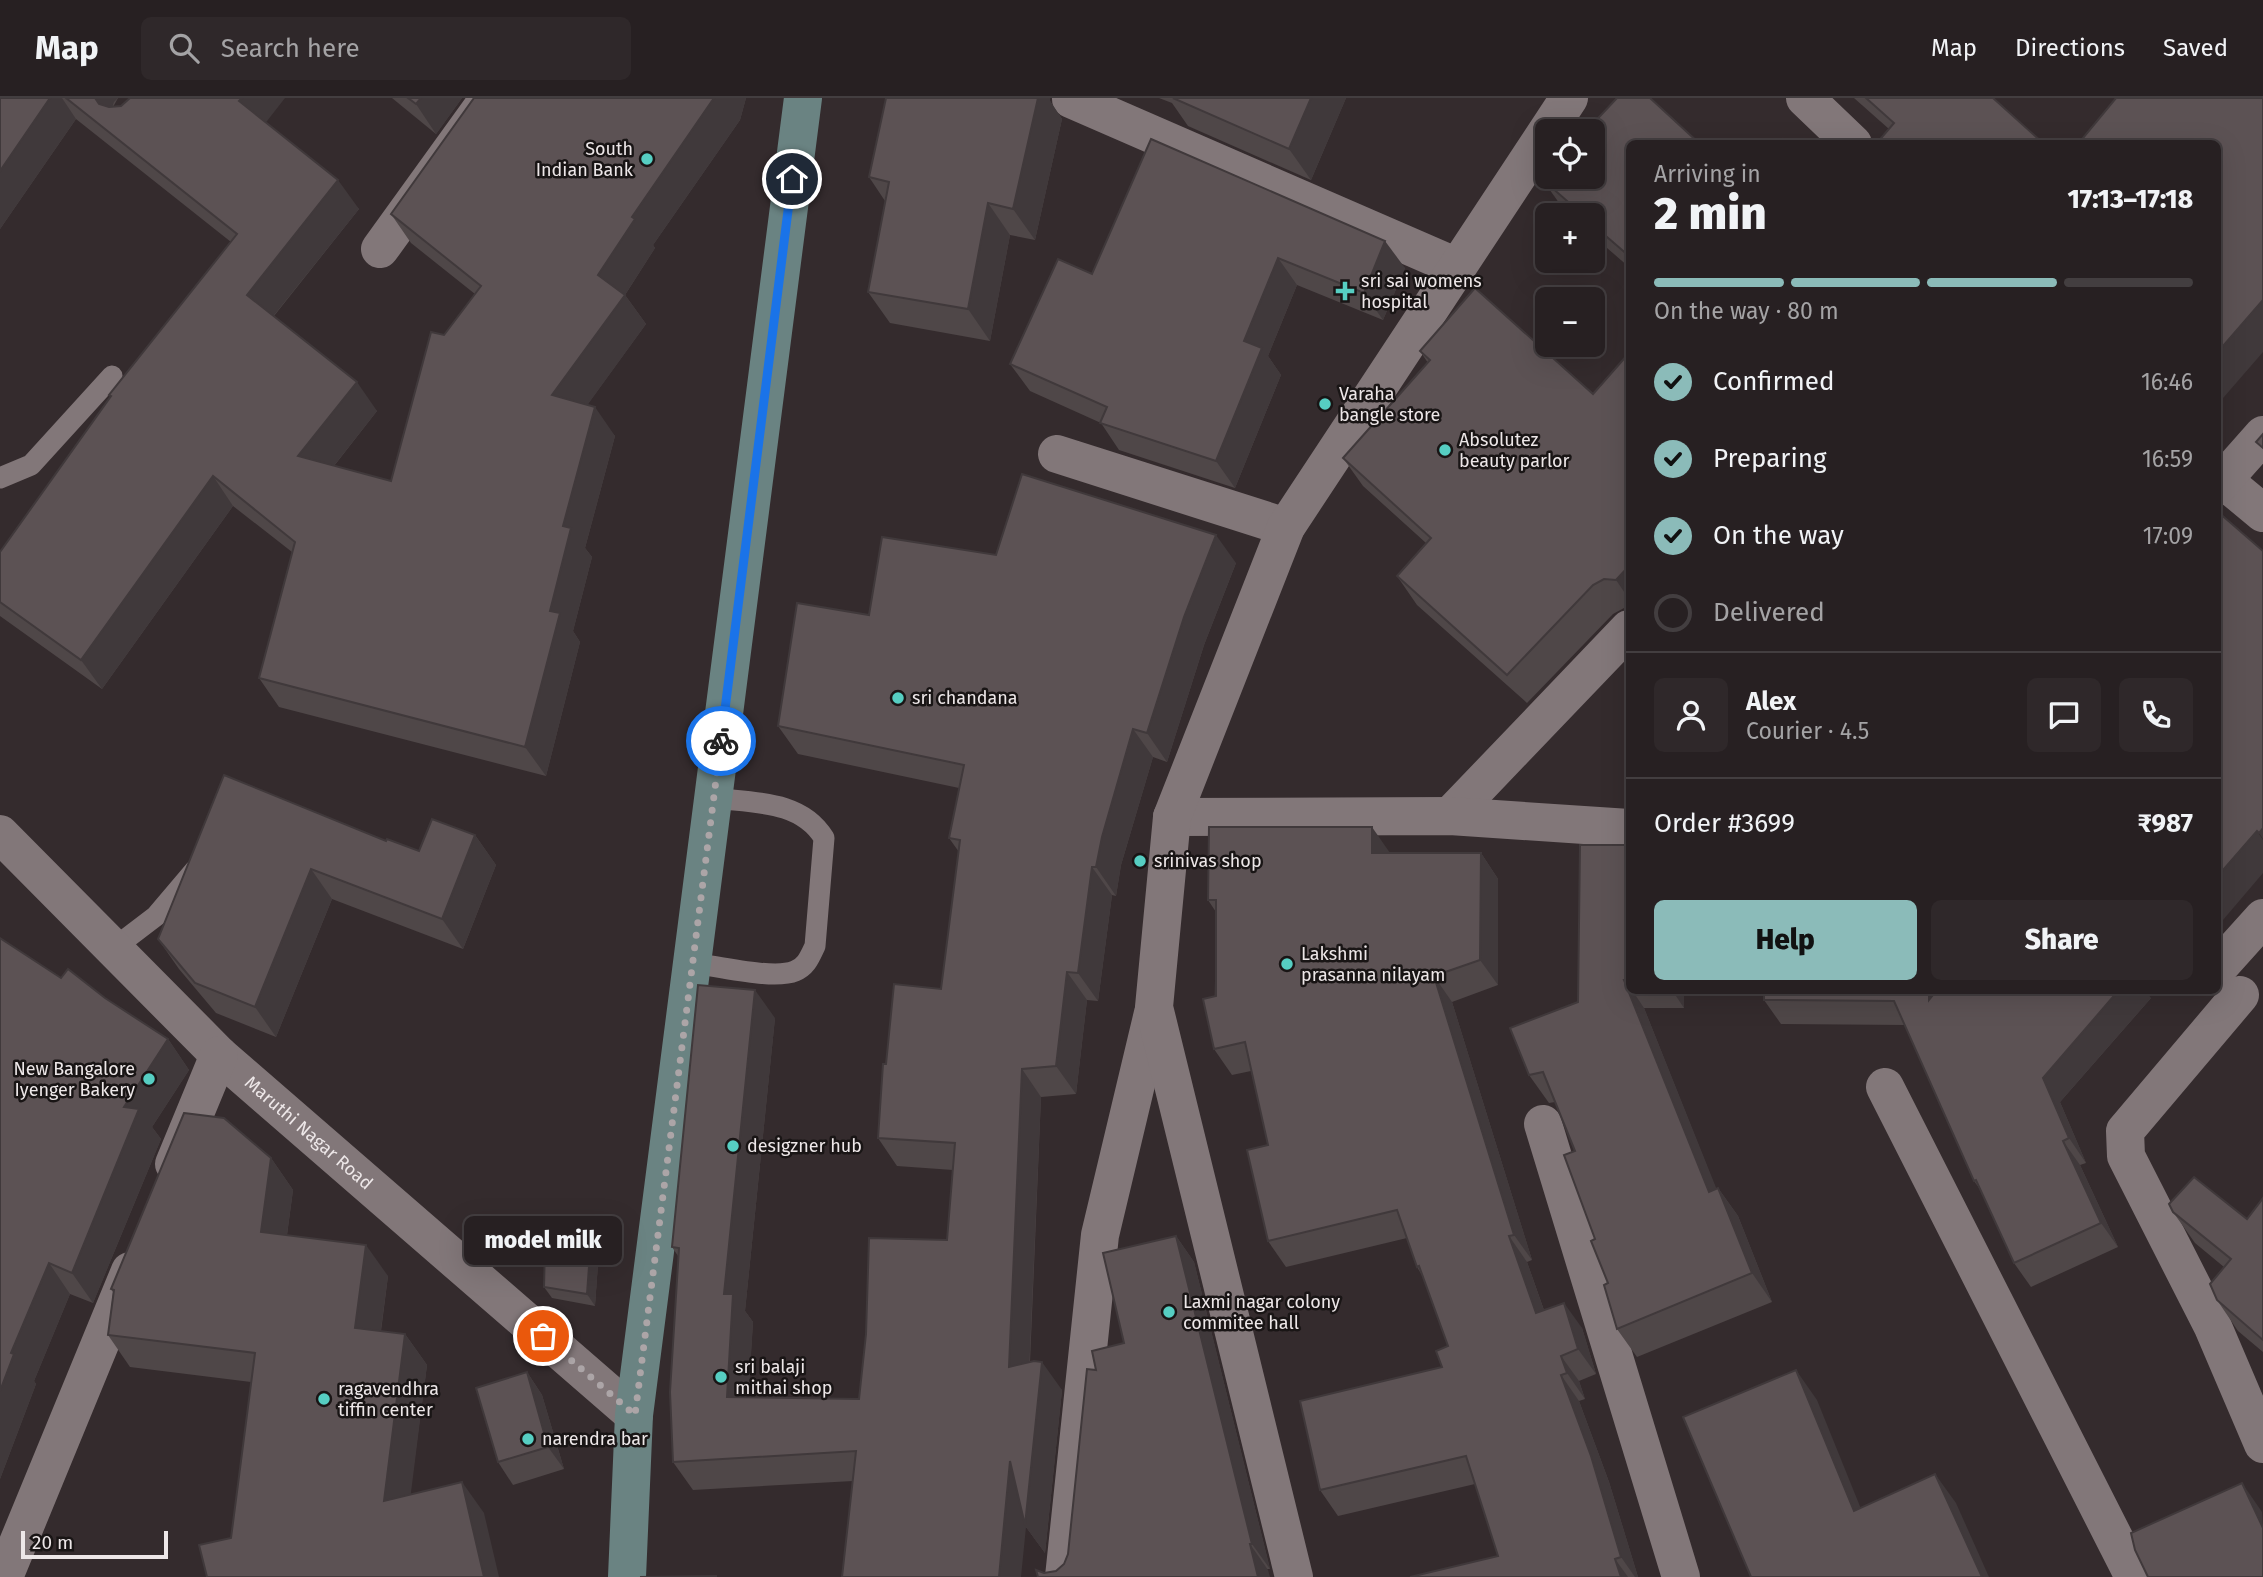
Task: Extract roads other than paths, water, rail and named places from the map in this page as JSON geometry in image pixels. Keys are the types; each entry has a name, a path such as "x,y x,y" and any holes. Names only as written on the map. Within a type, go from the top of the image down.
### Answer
{"street":[{"path":"380,249 489,98"},
{"path":"627,1577 635,1415 803,98"},
{"path":"1064,1577 1100,1235 1154,1007 1172,817 1286,527 1569,98"},
{"path":"1805,98 1849,140"},
{"path":"1071,100 1457,267"},
{"path":"2221,479 2263,435"},
{"path":"1057,454 1286,527"},
{"path":"2221,482 2263,513"},
{"path":"1450,816 1626,632"},
{"path":"1172,817 1450,816 1626,828"},
{"name":"Maruthi Nagar Road","path":"0,834 219,1055 635,1415"},
{"path":"2263,918 2234,989 2125,1131 2126,1156 2213,1327 2263,1444"},
{"path":"1154,1007 1294,1577"},
{"path":"161,1195 219,1055"},
{"path":"1885,1087 2134,1577"},
{"path":"1542,1124 1681,1577"},
{"path":"4,1577 146,1233"}],"lane":[{"path":"0,478 31,464 112,376"},
{"path":"692,963 782,974 797,971 808,961 815,946 824,838 817,826 788,808 714,798"},
{"path":"114,948 156,916 198,867 204,854"}],"place":[{"name":"South Indian Bank","path":"647,159"},
{"name":"sri sai womens hospital","path":"1345,291"},
{"name":"Varaha bangle store","path":"1325,404"},
{"name":"Absolutez beauty parlor","path":"1445,450"},
{"name":"sri chandana","path":"898,698"},
{"name":"srinivas shop","path":"1140,861"},
{"name":"Lakshmi prasanna nilayam","path":"1287,964"},
{"name":"New Bangalore Iyenger Bakery","path":"149,1079"},
{"name":"desigzner hub","path":"733,1146"},
{"name":"Laxmi nagar colony commitee hall","path":"1169,1312"},
{"name":"model milk","path":"543,1336"},
{"name":"sri balaji mithai shop","path":"721,1377"},
{"name":"ragavendhra tiffin center","path":"324,1399"},
{"name":"narendra bar","path":"528,1439"}]}
